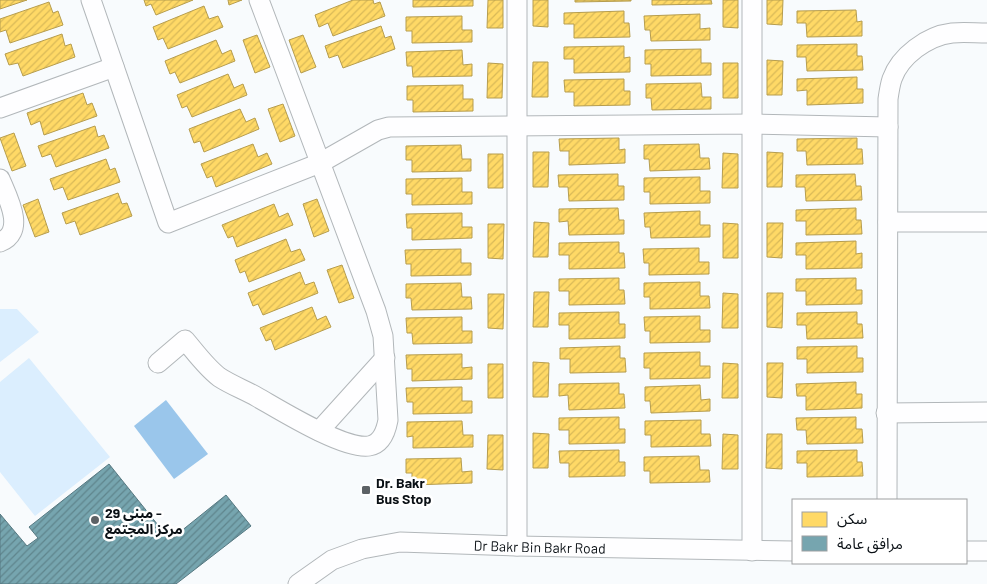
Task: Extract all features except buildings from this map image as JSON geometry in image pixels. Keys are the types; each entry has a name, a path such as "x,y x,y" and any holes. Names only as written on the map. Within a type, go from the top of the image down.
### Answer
{"street":[{"path":"91,0 168,223 320,163 378,130 389,126 752,124 888,127"},
{"path":"158,363 185,340 205,364 220,377 319,431 349,443 370,446 377,443 387,430 383,336 376,311 259,0"},
{"path":"517,0 517,546"},
{"path":"752,0 752,551"},
{"path":"887,499 888,98 892,79 900,64 915,50 932,39 951,33 987,33"},
{"path":"0,108 114,67"},
{"path":"0,179 13,213 14,224 10,234 4,241 0,242"},
{"path":"888,222 987,222"},
{"path":"319,431 385,358"},
{"path":"886,413 987,412"},
{"name":"Dr Bakr Bin Bakr Road","path":"298,584 332,560 362,549 400,542 792,551"},
{"path":"967,551 987,551"}],"shaded area":[{"path":"0,309 17,309 39,332 0,362"},
{"path":"29,358 110,457 35,516 0,472 0,382"}],"water":[{"path":"166,400 208,454 174,479 134,426"}],"place":[{"name":"Dr. Bakr Bus Stop","path":"366,490"},
{"name":"مبنى 29 - مركز المجتمع","path":"95,520"}]}
